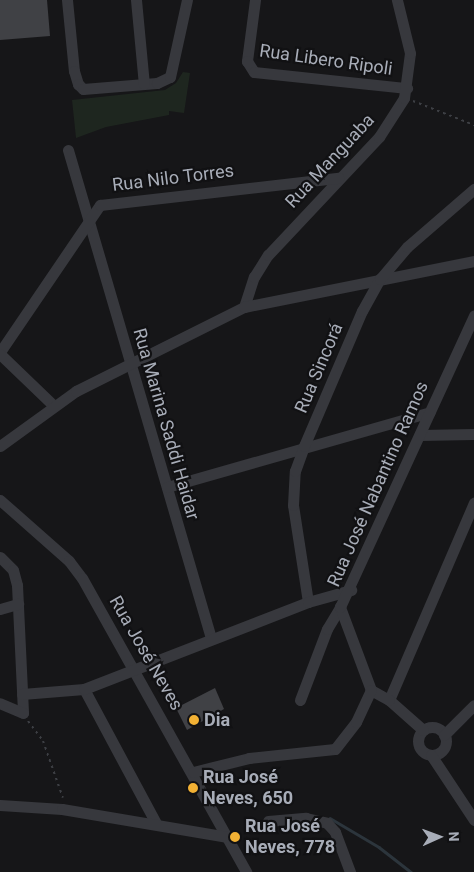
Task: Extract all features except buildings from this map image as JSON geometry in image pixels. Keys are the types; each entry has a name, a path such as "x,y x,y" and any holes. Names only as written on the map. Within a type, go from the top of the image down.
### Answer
{"street":[{"path":"67,0 74,71 78,84 83,88 161,82 173,74 187,0"},
{"path":"136,0 144,84"},
{"name":"Rua Libero Ripoli","path":"255,0 247,61 254,72 405,93"},
{"path":"397,0 409,37 405,93"},
{"name":"Rua Manguaba","path":"244,306 254,277 268,255 338,178 379,137 405,93"},
{"name":"Rua Marina Saddi Haidar","path":"68,150 211,638"},
{"name":"Rua Nilo Torres","path":"0,353 88,220 107,202 338,178"},
{"name":"Rua Sincorá","path":"308,602 293,505 295,472 304,446 362,310 380,279 407,247 474,189"},
{"path":"0,446 54,406 130,361 244,306 474,261"},
{"name":"Rua José Nabantino Ramos","path":"371,690 340,607 351,590 474,316"},
{"path":"0,353 54,406"},
{"path":"167,487 304,446 430,412"},
{"path":"420,435 474,434"},
{"name":"Rua José Neves","path":"0,500 70,561 137,671 246,872"},
{"path":"389,700 474,503"},
{"path":"0,557 13,570 18,604 22,713 0,703"},
{"path":"22,694 84,690 137,671 211,638 308,602 351,590"},
{"path":"0,608 18,604"},
{"path":"300,700 327,628 340,607"},
{"path":"84,690 156,823"},
{"path":"193,772 248,758 335,749 356,722 371,690 389,700 423,730"},
{"path":"432,756 444,749 444,735 474,705"},
{"path":"423,730 432,727 444,735"},
{"path":"423,730 418,744 422,752 432,756 474,820"},
{"path":"0,805 62,809 156,823 228,838"},
{"path":"268,821 306,818 327,824 335,832 350,872"}],"path":[{"path":"405,93 474,125"},
{"path":"22,713 49,757 59,781 62,809"}],"shaded area":[{"path":"183,72 190,73 184,113 169,111 169,115 106,127 76,138 72,100 165,90 176,83"}],"waterway":[{"path":"330,818 379,847 411,872"}],"place":[{"name":"Dia","path":"194,720"},
{"name":"Rua José Neves, 650","path":"193,788"},
{"name":"Rua José Neves, 778","path":"235,837"}]}
